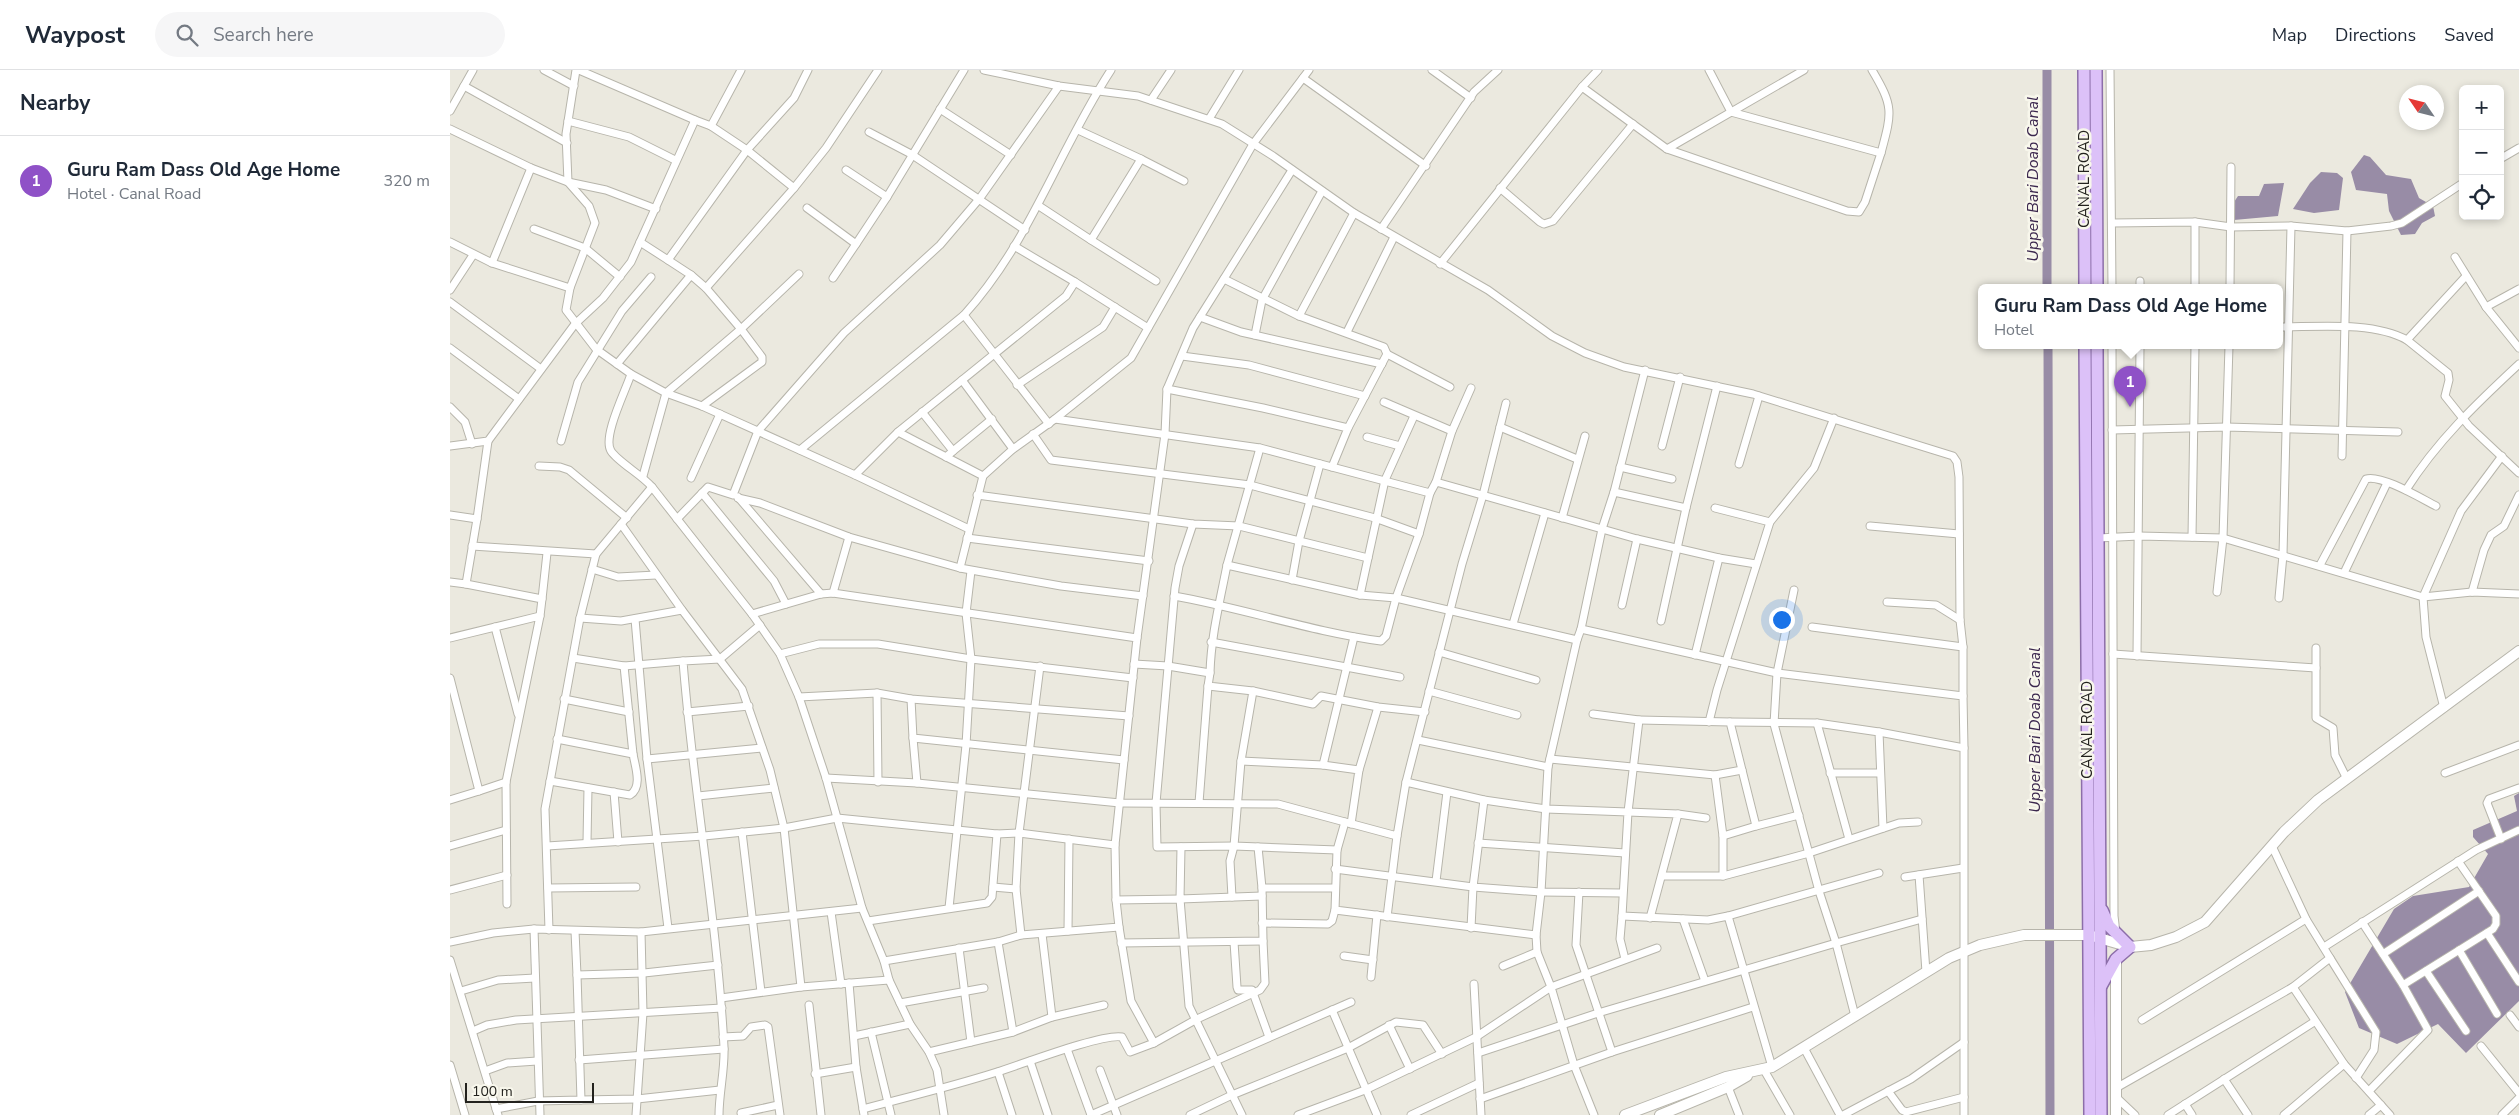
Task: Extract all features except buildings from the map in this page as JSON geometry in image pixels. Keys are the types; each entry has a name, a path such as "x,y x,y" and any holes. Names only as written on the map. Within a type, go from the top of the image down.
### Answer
{"main road":[{"name":"CANAL ROAD","path":"2084,70 2085,284"},
{"name":"CANAL ROAD","path":"2096,70 2097,284"},
{"name":"CANAL ROAD","path":"2085,349 2094,937 2090,1115"},
{"name":"CANAL ROAD","path":"2097,349 2100,905 2094,937 2100,988 2101,1115"},
{"path":"2100,905 2109,926 2130,947 2116,959 2100,988"}],"street":[{"path":"450,111 473,70"},
{"path":"544,70 574,86"},
{"path":"794,188 747,150 711,126 577,70 568,120 568,182 589,206 596,223 570,288 566,310 596,349 632,374 666,393 702,406 758,431 969,529"},
{"path":"711,126 741,70"},
{"path":"668,260 747,150 794,98 808,70"},
{"path":"706,288 794,188 826,148 878,70"},
{"path":"833,278 887,197 911,154 964,70"},
{"path":"984,70 1059,86 1098,90 1152,100 1222,124 1354,213 1488,290 1552,336 1585,353 1624,367 1680,377 1759,396 1953,456 1957,462 1959,477 1960,620 1964,748 1964,1115"},
{"path":"800,450 964,315 986,291 1039,206 1098,90 1111,70"},
{"path":"1152,100 1171,70"},
{"path":"1209,119 1239,70"},
{"path":"960,568 983,476 1013,448 1052,422 1131,358 1253,144 1309,70"},
{"path":"1432,70 1470,98"},
{"path":"1381,229 1426,166 1470,98 1498,70"},
{"path":"1440,264 1582,86 1598,70"},
{"path":"1709,70 1731,112 1880,153"},
{"path":"1667,149 1804,70"},
{"path":"1582,86 1667,149 1847,211 1859,212 1865,202 1889,121 1890,107 1872,70"},
{"path":"2110,70 2112,284"},
{"path":"1304,78 1426,166"},
{"path":"464,86 567,143"},
{"path":"736,496 758,431 844,333 940,246 980,198 1059,86"},
{"path":"940,109 1011,155"},
{"path":"568,120 629,137 675,160"},
{"path":"466,584 488,441 575,324 603,298 631,262 656,209 675,160 695,120"},
{"path":"1500,188 1540,222 1548,223 1553,221 1633,124"},
{"path":"450,129 531,168 568,182 606,190 656,209"},
{"path":"1078,130 1184,181"},
{"path":"869,132 911,154 980,198 1025,230"},
{"path":"2504,157 2518,150"},
{"path":"1091,240 1141,159"},
{"path":"2230,284 2231,167"},
{"path":"492,263 531,168"},
{"path":"846,170 887,197"},
{"path":"1154,1043 1131,1001 1121,944 1116,900 1115,845 1137,638 1165,434 1167,389 1200,317 1292,170"},
{"path":"2112,222 2195,222 2230,227 2291,226 2347,231 2391,226 2402,222 2459,186"},
{"path":"1255,335 1262,300 1322,192"},
{"path":"1039,206 1156,281"},
{"path":"807,208 856,244"},
{"path":"1298,316 1354,213"},
{"path":"2195,222 2195,284"},
{"path":"2279,598 2284,556 2291,226"},
{"path":"534,229 585,248 620,277"},
{"path":"2342,456 2347,231"},
{"path":"1347,332 1394,237"},
{"path":"450,242 492,263 570,288"},
{"path":"640,242 691,275 706,288 762,356 762,362 702,406"},
{"path":"1014,246 1148,328"},
{"path":"450,290 473,255"},
{"path":"2455,257 2486,307 2519,348"},
{"path":"643,476 666,393 799,274"},
{"path":"617,364 691,275"},
{"path":"2407,340 2466,276"},
{"path":"560,441 578,382 596,349 622,311 651,277"},
{"path":"1224,279 1262,300 1298,316 1381,344 1387,354 1450,387"},
{"path":"855,475 898,432 1066,296 1075,282"},
{"path":"2486,307 2519,290"},
{"path":"450,302 540,369"},
{"path":"1018,385 1103,327 1115,307"},
{"path":"964,315 993,355 1052,422 1165,434 1260,448 1430,493"},
{"path":"1200,317 1255,335 1382,364"},
{"path":"2283,327 2345,328 2393,332 2407,340 2448,373 2450,380 2445,396 2462,418 2519,473"},
{"path":"450,348 519,399"},
{"path":"2112,349 2114,916 2116,933"},
{"path":"2137,656 2140,349"},
{"path":"2192,537 2195,349"},
{"path":"2217,592 2223,538 2229,349"},
{"path":"1332,467 1348,428 1387,354"},
{"path":"1182,356 1249,366 1365,396"},
{"path":"2406,490 2425,460 2462,418 2519,364"},
{"path":"1594,1115 1574,1065 1551,987 1537,952 1536,935 1541,892 1548,767 1581,629 1602,529 1614,492 1645,370"},
{"path":"632,374 610,430 608,442 611,451 643,476 752,614 780,654 799,697 826,778 862,908 884,961 889,980 910,1024 929,1052 937,1070 944,1115"},
{"path":"1662,446 1680,377"},
{"path":"962,380 1013,448"},
{"path":"1661,621 1686,508 1718,386"},
{"path":"1174,596 1219,604 1354,637 1385,639 1396,598 1419,534 1430,493 1436,482 1452,431 1471,388"},
{"path":"1167,389 1264,408 1348,428"},
{"path":"1740,464 1759,396"},
{"path":"1384,402 1452,431"},
{"path":"1388,917 1406,782 1506,404"},
{"path":"450,407 465,422 472,444"},
{"path":"922,412 953,450"},
{"path":"691,478 720,414"},
{"path":"1360,596 1375,518 1385,480 1414,416"},
{"path":"1709,722 1725,663 1770,522 1814,468 1834,418"},
{"path":"946,457 992,419"},
{"path":"1500,427 1577,459"},
{"path":"2112,430 2226,427 2398,432"},
{"path":"898,432 983,476"},
{"path":"1033,434 1051,460 1250,485 1375,518 1419,534"},
{"path":"1562,518 1585,436"},
{"path":"1368,437 1400,446"},
{"path":"450,446 488,441"},
{"path":"1199,804 1211,642 1227,565 1260,448"},
{"path":"2444,708 2426,637 2423,597 2461,511 2502,456"},
{"path":"1292,580 1298,541 1320,464"},
{"path":"539,466 560,467 569,470 627,518"},
{"path":"1620,467 1672,479"},
{"path":"2320,565 2364,481 2370,478 2387,483 2406,490 2436,506"},
{"path":"1436,482 1637,540 1756,564"},
{"path":"2344,573 2387,483"},
{"path":"549,930 545,809 580,618 596,554 652,487"},
{"path":"676,519 702,493 711,487 760,503 849,537 971,571 1143,596"},
{"path":"1614,492 1686,508"},
{"path":"702,493 774,581 786,604"},
{"path":"977,495 1193,524 1239,526 1368,558"},
{"path":"2472,592 2484,550 2491,536 2504,526 2519,495"},
{"path":"736,496 821,594"},
{"path":"1715,508 1770,522"},
{"path":"1513,624 1545,513"},
{"path":"450,515 477,519"},
{"path":"621,524 656,575 742,689 749,706 784,828 792,917 801,987"},
{"path":"1193,524 1179,566 1174,596 1156,803 1157,847 1234,846 1337,850"},
{"path":"1870,526 1959,534"},
{"path":"2098,538 2112,536 2223,538 2320,565 2423,597 2472,592 2519,594"},
{"path":"833,594 849,537"},
{"path":"968,538 1149,560"},
{"path":"1622,605 1637,540"},
{"path":"472,546 596,554"},
{"path":"507,904 506,782 540,616 547,552"},
{"path":"1695,655 1719,558"},
{"path":"1227,565 1360,596 1396,598 1577,640"},
{"path":"592,569 618,577 656,575"},
{"path":"949,908 966,744 971,659 966,613 971,571"},
{"path":"450,582 542,599"},
{"path":"1794,590 1777,673 1774,724 1855,1016"},
{"path":"752,614 821,594 833,594 1137,638"},
{"path":"1886,602 1936,605 1960,620"},
{"path":"580,618 614,621 682,610"},
{"path":"450,638 540,616"},
{"path":"634,619 647,759 668,928"},
{"path":"572,658 624,666 720,659 760,625"},
{"path":"495,627 519,716"},
{"path":"1812,627 1962,647"},
{"path":"1581,629 1725,663 1777,673 1963,696"},
{"path":"1323,765 1354,637"},
{"path":"780,654 819,644 846,642 878,644 971,659 1133,678"},
{"path":"1211,642 1400,677"},
{"path":"2316,648 2316,718 2333,728 2335,755 2347,779"},
{"path":"1439,652 1536,680"},
{"path":"2113,654 2316,668"},
{"path":"1625,1115 1726,1077 1768,1069 1926,972 1980,945 2024,935 2094,937 2130,947 2152,945 2176,937 2205,922 2272,846 2318,800 2518,654"},
{"path":"683,661 691,754 704,836 722,1008 724,1049 719,1115"},
{"path":"1134,664 1168,666 1210,673"},
{"path":"550,781 630,795 636,790 624,666"},
{"path":"1021,935 1016,890 1019,833 1040,666"},
{"path":"450,678 479,791"},
{"path":"1208,686 1253,691 1313,704 1321,696 1337,701 1425,712"},
{"path":"1232,897 1230,861 1234,846 1241,761 1253,691"},
{"path":"1429,691 1517,715"},
{"path":"799,697 877,693 910,699 1129,716"},
{"path":"877,693 878,782"},
{"path":"564,699 629,712"},
{"path":"910,699 918,782"},
{"path":"687,712 749,706"},
{"path":"1262,923 1330,924 1335,910 1337,850 1348,823 1359,770 1378,707"},
{"path":"1593,714 1639,720 1774,724 1817,723 1879,732 1964,748"},
{"path":"1625,960 1620,939 1622,893 1632,767 1639,720"},
{"path":"1730,722 1756,826"},
{"path":"1817,723 1848,839"},
{"path":"1879,732 1883,828"},
{"path":"913,738 1030,752 1124,760"},
{"path":"557,739 633,754"},
{"path":"1418,740 1548,767"},
{"path":"2445,773 2519,745"},
{"path":"647,759 762,748"},
{"path":"1550,759 1715,775 1742,770"},
{"path":"1241,761 1323,765 1359,770"},
{"path":"1830,774 1880,773"},
{"path":"1715,775 1723,836 1723,876"},
{"path":"826,778 878,782 918,782 1120,803 1278,804 1398,836"},
{"path":"450,800 506,782"},
{"path":"1406,782 1484,800 1546,808 1678,814 1706,818"},
{"path":"587,842 588,788"},
{"path":"698,796 774,788"},
{"path":"2501,839 2486,803 2489,798 2519,788"},
{"path":"614,792 618,842"},
{"path":"1436,882 1447,792"},
{"path":"1471,928 1472,887 1484,800"},
{"path":"1650,918 1678,814"},
{"path":"1723,836 1799,815"},
{"path":"547,846 704,836 784,828 837,818 997,834 1019,833 1115,845"},
{"path":"1662,876 1723,876 1809,853 1904,822 1918,822"},
{"path":"450,846 506,830"},
{"path":"2324,947 2476,850 2519,830"},
{"path":"742,832 761,992"},
{"path":"868,921 987,903 992,897 997,834"},
{"path":"1068,932 1069,839"},
{"path":"1478,843 1625,853"},
{"path":"1181,846 1180,900 1182,941 1189,1006 1197,1019 1242,1115"},
{"path":"2272,846 2306,919 2376,1032 2374,1050 2356,1078"},
{"path":"832,912 854,1036 856,1067 864,1112 888,1102 940,1089 1067,1049 1117,1036 1122,1037 1130,1052 1154,1043 1197,1019 1260,990 1265,984 1262,892 1258,847"},
{"path":"2404,985 2487,933 2496,924 2496,916 2458,861"},
{"path":"1905,878 1963,868"},
{"path":"1335,869 1472,887 1541,892 1622,893"},
{"path":"1622,916 1708,920 1879,873"},
{"path":"450,890 507,875"},
{"path":"1919,875 1926,972"},
{"path":"548,888 636,887"},
{"path":"993,887 1016,890"},
{"path":"1116,900 1180,900 1232,897 1262,892 1335,888"},
{"path":"1579,892 1576,945 1612,1052"},
{"path":"2383,954 2479,892"},
{"path":"450,942 494,932 534,929 641,932 862,908"},
{"path":"1335,910 1536,935"},
{"path":"1371,977 1377,915"},
{"path":"1728,916 1754,1007 1768,1069 1790,1115"},
{"path":"1683,919 1705,981"},
{"path":"1478,1053 1598,1013 1922,919"},
{"path":"2142,1020 2306,919"},
{"path":"2362,922 2404,985 2428,1030 2369,1091"},
{"path":"884,961 998,942 1021,935 1119,927"},
{"path":"534,929 538,1101 540,1115"},
{"path":"575,931 581,1100"},
{"path":"636,1115 643,1013 644,974 641,932"},
{"path":"2487,933 2519,982"},
{"path":"1042,934 1052,1017"},
{"path":"1121,944 1182,941 1263,942"},
{"path":"998,942 1012,1032"},
{"path":"1234,942 1238,990 1250,989 1254,994 1269,1037"},
{"path":"959,948 971,1042"},
{"path":"1298,1115 1365,1090 1476,1037 1551,987 1657,948"},
{"path":"2459,950 2497,1014"},
{"path":"1503,966 1537,952"},
{"path":"1344,956 1373,960"},
{"path":"2116,1092 2293,988 2330,958"},
{"path":"2116,959 2116,1115"},
{"path":"450,960 497,1112 538,1101 637,1099 720,1090"},
{"path":"577,975 644,974 718,965"},
{"path":"2426,971 2466,1031"},
{"path":"461,991 498,980 535,978"},
{"path":"721,998 801,987 889,980"},
{"path":"1474,984 1481,1115"},
{"path":"900,1003 965,993 984,988"},
{"path":"2293,988 2314,1022 2344,1064 2390,1115"},
{"path":"1067,1049 1091,1115 1216,1059 1351,1002"},
{"path":"809,1005 815,1074 821,1115"},
{"path":"929,1052 1012,1032 1052,1017 1104,1005"},
{"path":"1480,1099 1612,1052 1754,1007"},
{"path":"473,1032 502,1022 722,1008"},
{"path":"1332,1010 1377,1115"},
{"path":"2510,1016 2519,1027"},
{"path":"1190,1115 1232,1095 1348,1048 1396,1022 1423,1025 1442,1054"},
{"path":"2168,1115 2314,1022"},
{"path":"854,1036 910,1024"},
{"path":"723,1037 743,1036 751,1027 765,1025 768,1027 780,1115"},
{"path":"1389,1026 1410,1069"},
{"path":"871,1032 892,1115"},
{"path":"1804,1048 1842,1115 1911,1079 1964,1042"},
{"path":"2481,1046 2519,1093"},
{"path":"579,1060 639,1057 724,1049"},
{"path":"485,1071 507,1063 537,1061"},
{"path":"1030,1061 1048,1115"},
{"path":"450,1064 465,1115"},
{"path":"2284,1115 2344,1064"},
{"path":"815,1074 856,1067"},
{"path":"1100,1070 1117,1115"},
{"path":"998,1072 1012,1115"},
{"path":"1663,1114 1728,1087 1752,1073"},
{"path":"2224,1079 2248,1115"},
{"path":"1410,1115 1479,1083"},
{"path":"1728,1087 1739,1115"},
{"path":"1888,1092 1901,1109 1906,1112 1964,1098"},
{"path":"2116,1092 2135,1115"},
{"path":"2502,1115 2519,1098"},
{"path":"2185,1104 2192,1115"},
{"path":"741,1113 778,1105"},
{"path":"2369,1115 2381,1105"}],"shaded area":[{"path":"2364,155 2370,157 2386,175 2411,179 2419,198 2433,206 2435,216 2422,223 2415,234 2401,235 2389,211 2387,194 2356,190 2351,172"},
{"path":"2321,172 2337,173 2343,178 2339,210 2314,213 2293,209 2310,183"},
{"path":"2284,183 2278,216 2234,220 2234,202 2238,196 2259,196 2264,184"},
{"path":"2519,793 2519,1001 2466,1053 2438,1024 2397,1044 2359,1028 2345,992 2394,909 2413,896 2469,887 2488,854 2473,837 2473,830 2517,811 2514,796"}],"waterway":[{"name":"Upper Bari Doab Canal","path":"2047,70 2047,284"},
{"name":"Upper Bari Doab Canal","path":"2048,349 2050,1115"}],"place":[{"name":"Guru Ram Dass Old Age Home","path":"2130,407"}]}
